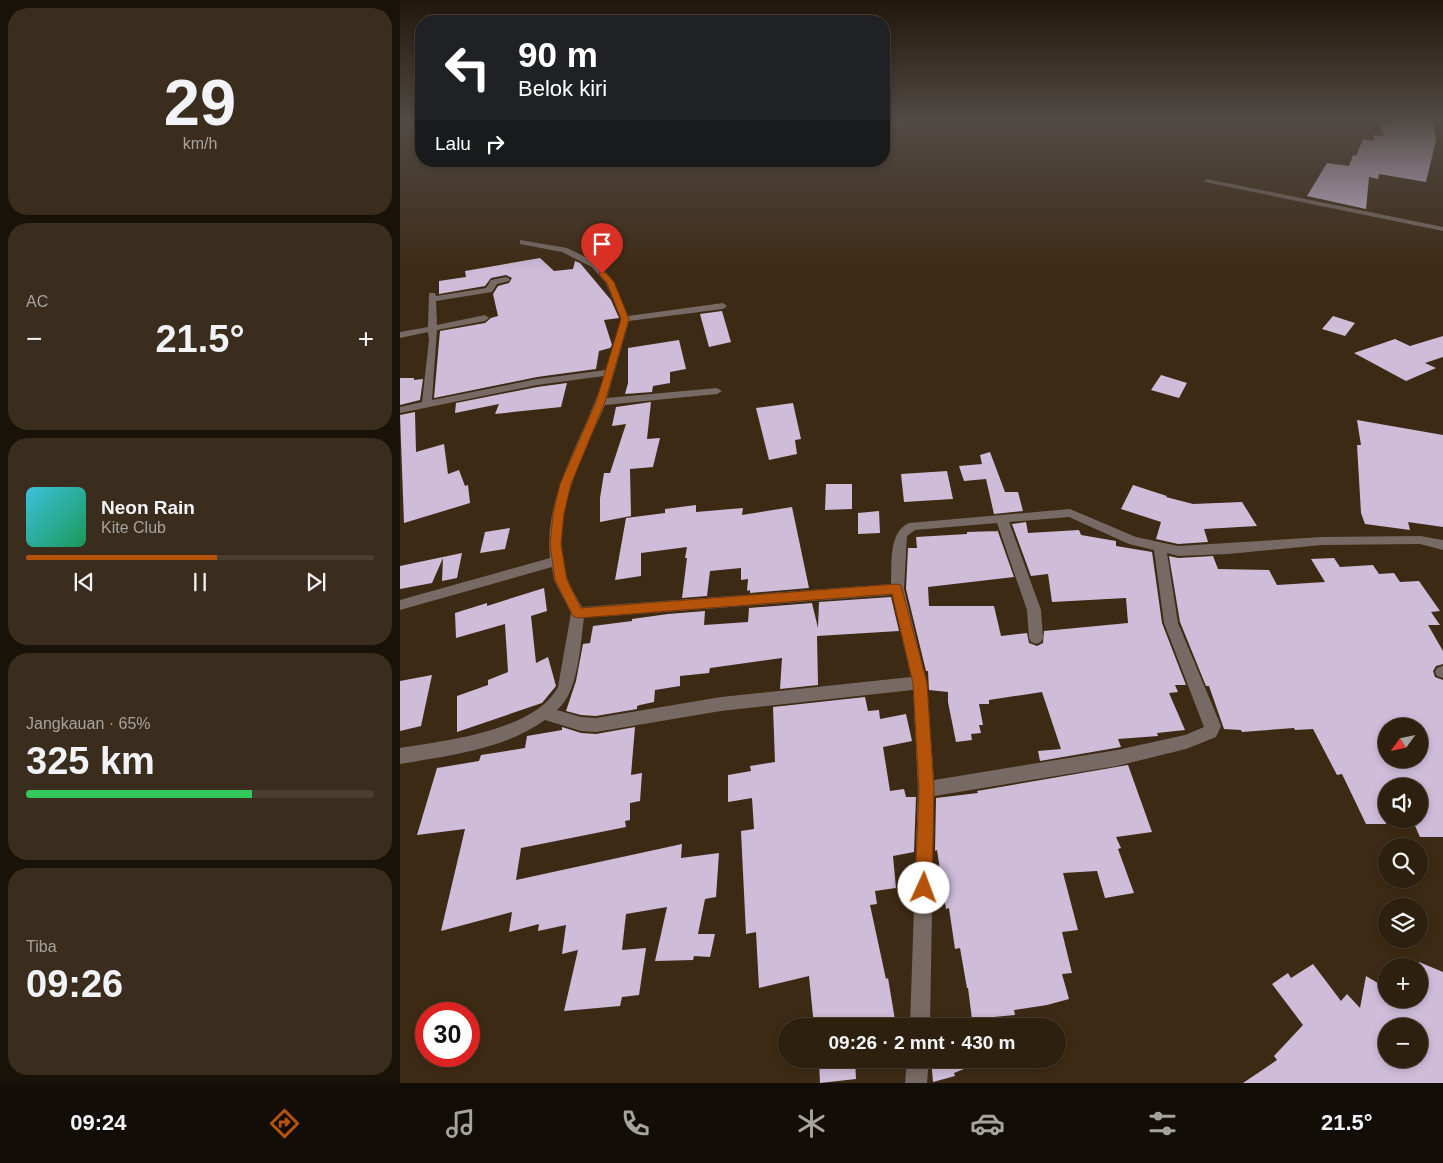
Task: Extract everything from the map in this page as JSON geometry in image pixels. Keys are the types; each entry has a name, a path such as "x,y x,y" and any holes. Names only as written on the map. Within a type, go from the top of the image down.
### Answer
{"street":[{"path":"1207,181 1443,229"},
{"path":"400,756 466,745 495,737 517,728 543,712 558,699 565,687 578,613 561,580 557,561 555,544 559,514 565,484 601,402 625,319 610,282 595,265 564,250 523,242"},
{"path":"427,404 433,340 432,297 489,290 494,282 506,279"},
{"path":"625,319 723,306"},
{"path":"400,335 486,318"},
{"path":"400,410 537,382 609,372"},
{"path":"601,402 717,391"},
{"path":"920,1018 926,789 920,683 897,589 901,535 903,531 914,526 1070,513 1134,541 1160,548 1199,551 1322,541 1368,540 1420,540 1443,545"},
{"path":"1002,519 1034,610 1036,638"},
{"path":"926,789 1117,758 1186,742 1210,732 1213,726 1171,623 1160,548"},
{"path":"400,605 557,561"},
{"path":"578,613 897,589"},
{"path":"543,712 581,724 596,725 721,704 920,683"},
{"path":"916,1083 917,1068"}],"building":[{"path":"1322,172 1428,172 1426,182 1379,174 1378,179 1369,177 1366,209 1307,196"},
{"path":"540,258 554,271 573,269 575,261 580,263 611,300 619,318 604,320 612,345 610,348 599,351 596,369 537,377 434,398 440,331 485,323 491,318 498,316 493,294 498,286 509,283 512,278 506,275 491,278 485,286 439,294 439,281 466,277 465,271"},
{"path":"722,311 731,342 709,347 700,314"},
{"path":"1333,316 1355,323 1345,336 1322,329"},
{"path":"1443,336 1443,357 1425,363 1436,368 1406,381 1354,353 1395,339 1410,346"},
{"path":"679,340 686,369 670,372 670,383 653,386 652,392 625,394 628,383 628,348"},
{"path":"1161,375 1187,383 1179,398 1151,390"},
{"path":"400,378 423,379 420,400 400,405"},
{"path":"567,383 561,407 495,414 499,404 455,413 456,403"},
{"path":"651,402 647,439 660,438 653,467 630,469 631,516 600,522 600,498 604,473 610,473 626,424 612,426 616,407"},
{"path":"793,403 801,439 795,440 797,454 769,460 756,408"},
{"path":"415,412 416,452 444,444 448,474 459,470 465,486 468,485 470,503 404,523 400,415"},
{"path":"1357,420 1443,435 1443,527 1408,522 1410,530 1365,524 1361,513 1357,445 1361,445"},
{"path":"990,452 1005,492 1018,492 1023,511 994,514 986,479 964,481 959,466 982,464 980,455"},
{"path":"947,471 953,499 904,502 901,474"},
{"path":"826,484 852,484 852,509 825,510"},
{"path":"1133,485 1193,504 1242,502 1257,526 1204,529 1208,542 1178,544 1156,539 1161,522 1121,509"},
{"path":"696,505 696,512 743,508 742,515 792,507 809,588 750,593 750,590 747,591 748,579 741,580 741,568 710,571 707,596 682,598 687,547 641,553 641,576 615,580 626,518 665,513 665,509"},
{"path":"879,511 880,533 858,534 858,513"},
{"path":"1026,522 1028,533 1079,530 1081,535 1116,541 1116,546 1152,552 1162,623 1186,685 1175,685 1178,692 1169,693 1185,730 1157,733 1158,736 1118,739 1121,747 1040,761 1038,751 1061,749 1042,692 989,700 989,704 979,704 983,725 979,725 981,733 971,734 972,740 956,742 948,702 948,692 929,690 928,671 926,671 906,589 908,548 917,548 916,537 998,531 1014,577 928,587 929,606 994,606 1001,636 1027,633 1029,643 1037,646 1043,643 1044,631 1128,623 1126,598 1052,602 1048,574 1031,576 1012,524"},
{"path":"510,528 505,549 480,553 485,532"},
{"path":"462,553 457,578 442,581 443,558 432,583 400,589 400,566"},
{"path":"1169,556 1178,558 1213,556 1218,569 1269,570 1277,585 1325,582 1311,559 1334,558 1340,567 1373,565 1379,574 1394,573 1400,582 1419,581 1440,611 1431,612 1440,625 1428,625 1443,651 1443,664 1436,666 1433,671 1435,677 1443,680 1443,837 1420,837 1416,828 1428,828 1428,778 1378,778 1378,824 1366,824 1342,774 1337,775 1313,729 1295,730 1294,728 1242,732 1241,730 1224,729 1209,686 1206,686 1180,622"},
{"path":"544,588 547,611 531,616 536,663 548,657 556,686 542,703 457,732 457,696 488,685 488,680 508,672 505,624 456,638 455,613 487,603 487,606"},
{"path":"891,597 899,631 817,636 818,685 780,689 782,658 710,668 709,673 680,676 680,686 655,690 654,702 637,706 637,709 596,716 566,711 576,681 583,644 590,643 593,626 668,614 705,611 704,625 748,622 749,608 812,603 818,628 819,602"},
{"path":"432,675 421,726 400,731 400,681"},
{"path":"865,697 868,711 879,710 880,719 906,714 912,741 883,747 890,791 904,789 906,797 916,797 914,852 893,856 896,888 875,891 877,904 870,905 886,979 888,978 895,1018 813,1018 809,976 759,988 756,932 746,934 741,831 754,829 752,798 728,802 728,775 751,771 750,766 775,762 773,707"},
{"path":"562,727 581,733 596,734 635,727 631,775 642,773 640,801 630,803 630,820 625,821 626,827 521,848 516,880 682,844 681,858 719,853 716,897 705,899 698,934 715,934 710,957 694,956 693,960 655,961 667,907 626,914 622,950 646,948 639,995 622,997 620,1006 564,1011 578,950 562,954 566,925 538,931 539,924 509,932 512,912 441,931 465,829 417,835 437,768 479,761 481,755 525,748 527,736 562,730"},
{"path":"1128,765 1152,832 1116,837 1121,848 1118,849 1134,893 1105,898 1097,871 1063,873 1078,930 1062,932 1072,973 1062,974 1069,999 1047,1005 1014,1010 1015,1015 972,1018 960,948 955,949 949,908 946,909 937,850 935,851 936,798 978,793 977,791"},
{"path":"1313,964 1341,1001 1347,994 1360,1008 1366,976 1378,983 1378,1008 1428,1008 1428,966 1443,972 1443,1083 1243,1083 1277,1060 1274,1056 1303,1025 1272,984 1288,973 1291,978"},
{"path":"819,1068 855,1068 856,1079 820,1083"},
{"path":"932,1068 966,1068 954,1073 955,1076 933,1082"}],"route":[{"path":"602,274 610,282 625,319 601,402 565,484 555,544 561,580 578,613 897,589 920,683 926,789 924,888"}]}
